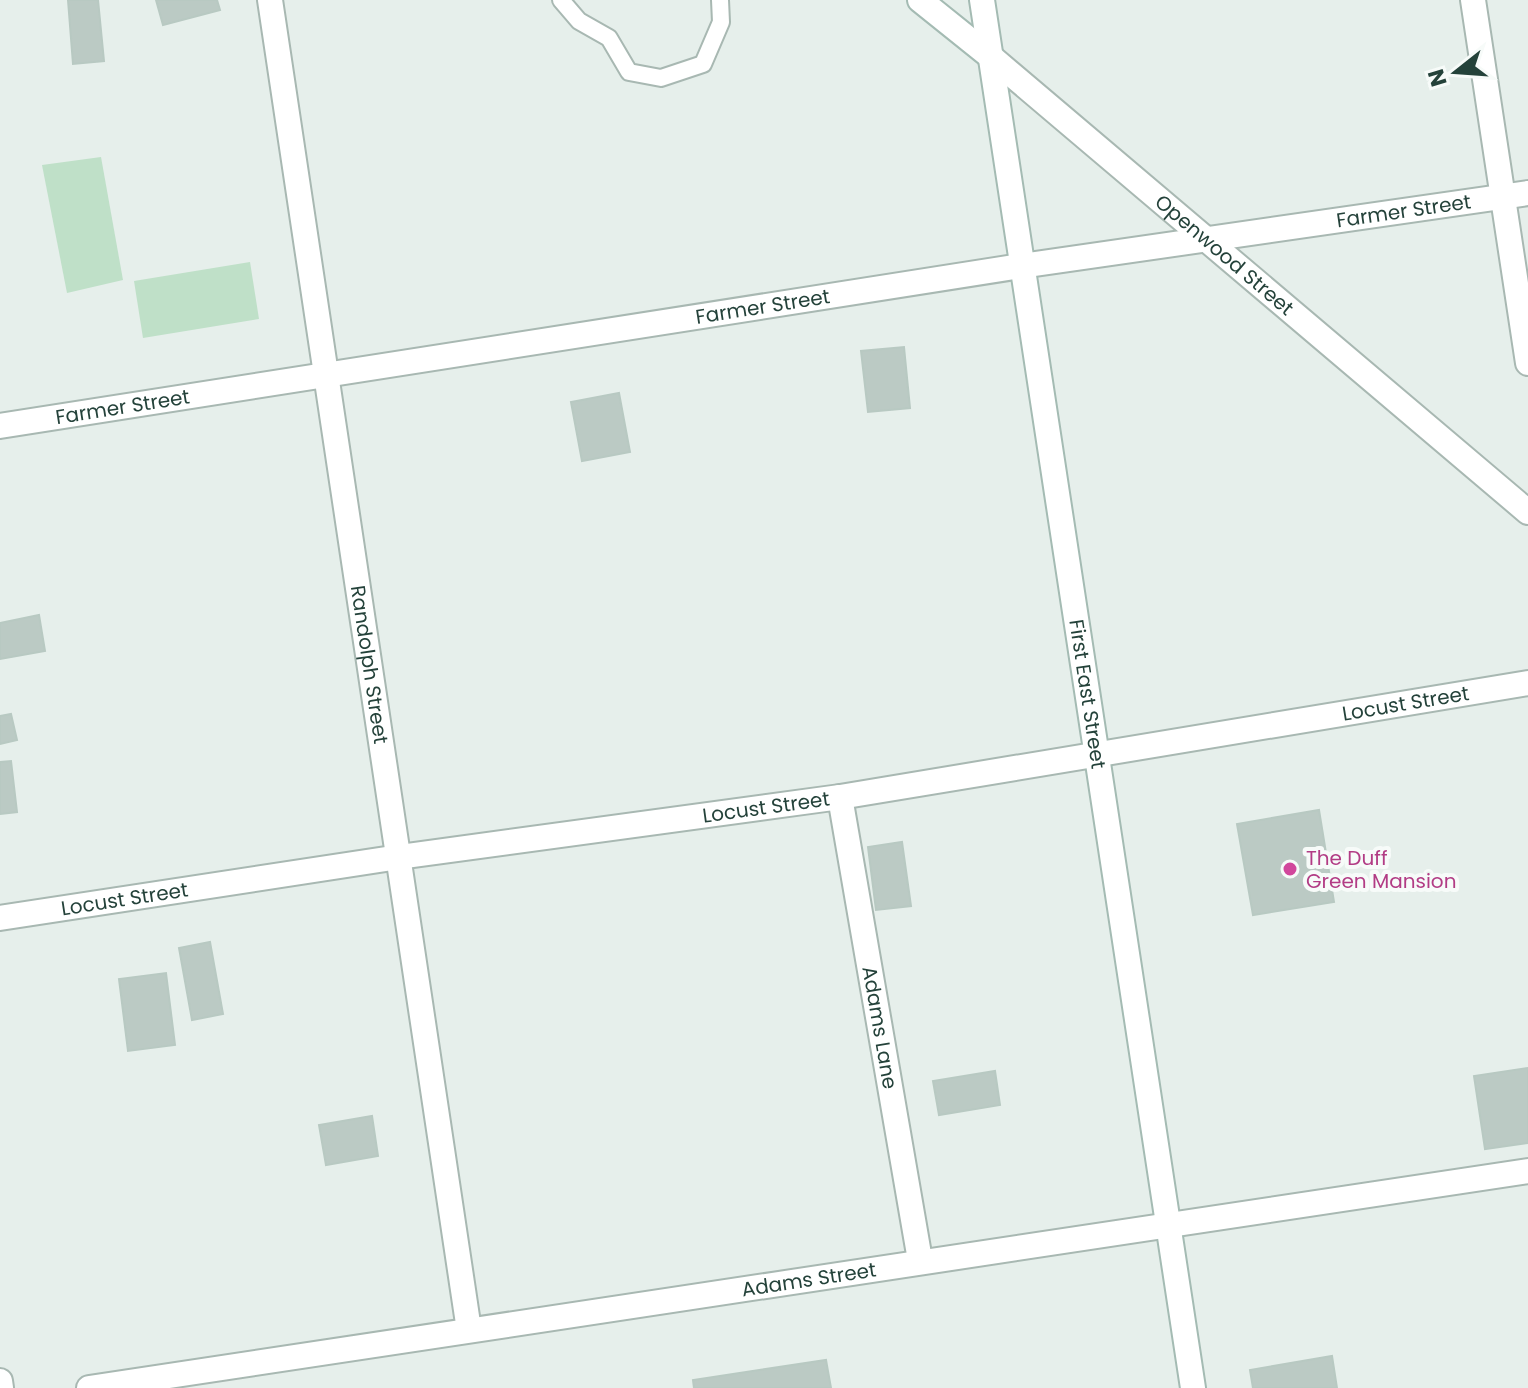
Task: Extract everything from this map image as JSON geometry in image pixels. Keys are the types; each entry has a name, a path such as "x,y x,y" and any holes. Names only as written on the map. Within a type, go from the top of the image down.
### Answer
{"street":[{"name":"Randolph Street","path":"270,0 469,1330"},
{"name":"Openwood Street","path":"920,0 1528,512"},
{"name":"First East Street","path":"982,0 1193,1388"},
{"path":"1473,0 1517,195 1528,363"},
{"name":"Farmer Street","path":"0,426 325,378 1021,266 1517,195"},
{"name":"Locust Street","path":"0,918 399,857 840,797 1528,683"},
{"name":"Adams Lane","path":"840,797 920,1260"},
{"name":"Adams Street","path":"89,1388 920,1260 1528,1171"},
{"path":"0,1381 1,1388"}],"lane":[{"path":"561,0 579,21 609,38 629,72 661,78 703,64 721,22 720,0"}],"green space":[{"path":"101,157 123,280 67,293 42,165"},
{"path":"250,262 259,319 143,338 134,281"}],"building":[{"path":"68,0 98,0 104,61 73,64"},
{"path":"156,0 217,0 220,10 163,25"},
{"path":"904,347 910,408 868,412 861,351"},
{"path":"619,393 630,452 582,461 571,402"},
{"path":"39,615 45,651 0,659 0,623"},
{"path":"11,714 17,740 0,744 0,716"},
{"path":"11,761 17,812 0,814 0,762"},
{"path":"1319,810 1334,902 1253,915 1237,824"},
{"path":"902,842 911,906 876,910 868,847"},
{"path":"210,942 223,1014 192,1020 179,948"},
{"path":"166,973 175,1045 128,1051 119,979"},
{"path":"1528,1068 1528,1143 1485,1149 1474,1076"},
{"path":"995,1071 1000,1105 939,1115 933,1081"},
{"path":"372,1116 378,1156 326,1165 319,1125"},
{"path":"1332,1356 1337,1388 1253,1388 1250,1370"},
{"path":"826,1360 831,1388 694,1388 693,1380"}],"place":[{"name":"The Duff Green Mansion","path":"1290,869"}]}
